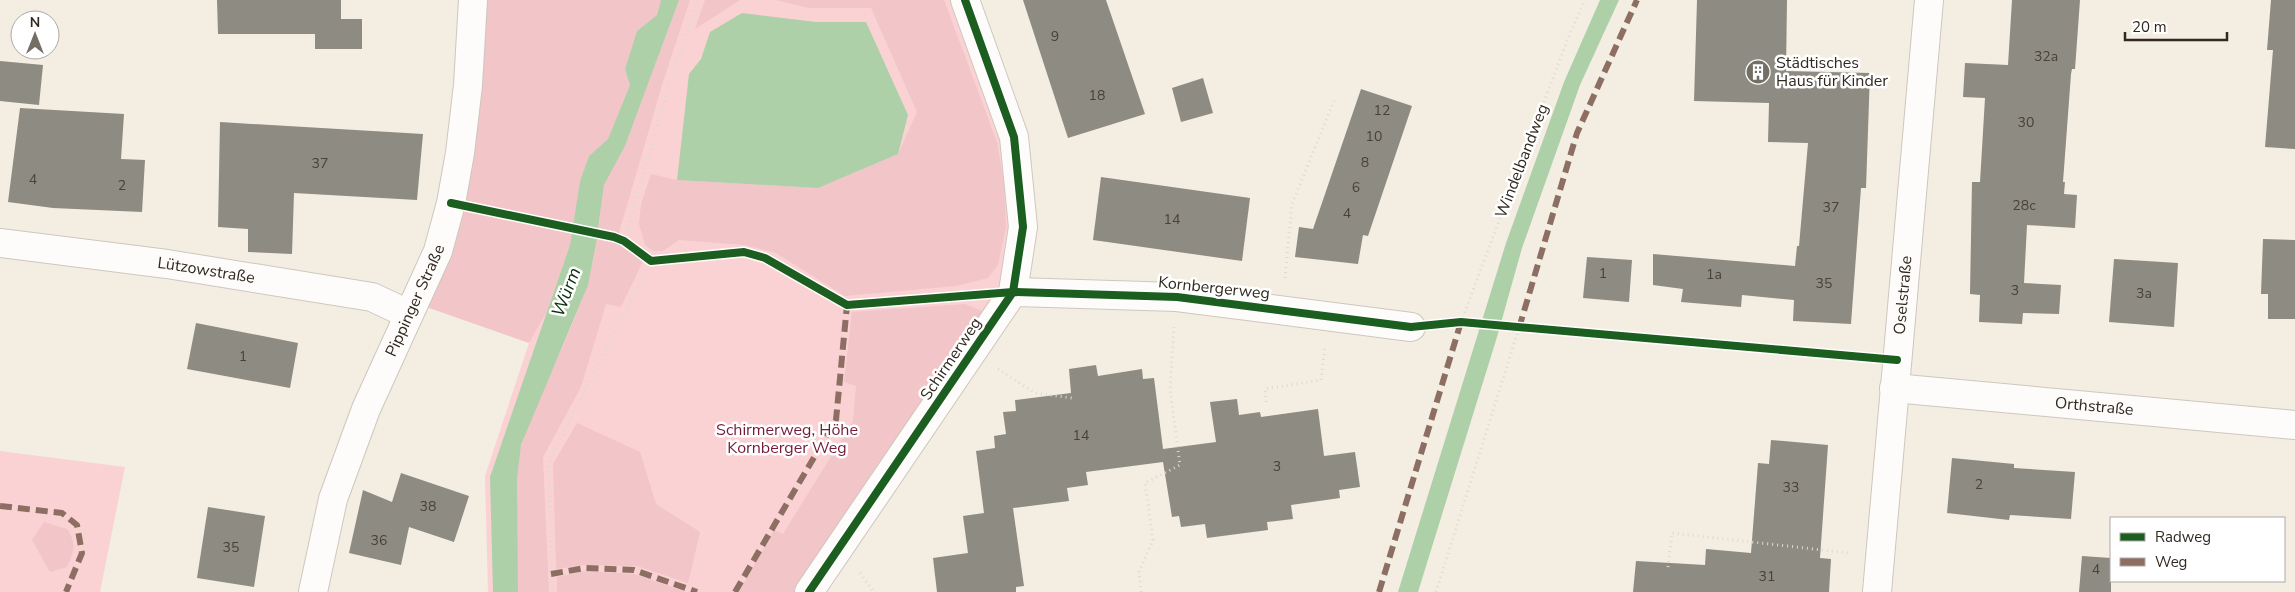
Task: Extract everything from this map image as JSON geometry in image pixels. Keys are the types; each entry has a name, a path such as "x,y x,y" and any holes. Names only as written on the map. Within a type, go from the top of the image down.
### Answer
{"street":[{"name":"Pippinger Straße","path":"313,592 333,499 366,409 438,250 451,203 468,85 472,0"},
{"name":"Schirmerweg","path":"808,592 1013,292 1023,227 1014,137 965,0"},
{"name":"Oselstraße","path":"1877,592 1929,0"},
{"name":"Lützowstraße","path":"0,243 167,264 372,297 408,314"},
{"name":"Kornbergerweg","path":"1013,292 1177,297 1281,309 1411,328"},
{"name":"Orthstraße","path":"1894,388 2295,425"}],"path":[{"path":"624,241 671,78 698,0"},
{"path":"1281,309 1292,204 1334,101"},
{"path":"552,592 549,461 651,261"},
{"path":"1436,592 1519,328"},
{"path":"1142,592 1139,572 1153,540 1145,483 1180,465 1170,390 1174,334"},
{"path":"972,352 1035,393 1072,398"},
{"path":"1266,402 1265,389 1321,380"},
{"path":"1668,567 1672,533 1880,556"}],"green space":[{"name":"Schirmerweg, Höhe Kornberger Weg","path":"487,0 974,0 1023,143 1015,296 818,592 488,592 485,476 529,343 421,305 481,91"},
{"path":"0,451 125,467 100,592 0,592"}],"shaded area":[{"path":"487,0 661,0 657,15 637,31 625,69 630,85 608,139 589,156 580,181 570,245 546,313 529,343 421,305 481,91"},
{"path":"679,0 690,0 662,85 618,236 598,232 604,185 625,146"},
{"path":"705,0 740,0 695,29"},
{"path":"776,0 944,0 997,142 1004,183 1006,227 998,265 988,278 956,286 845,296 776,253 744,245 679,240 663,251 654,251 645,245 639,224 641,204 651,174 677,180 818,188 898,154 917,112 871,8 809,8"},
{"path":"597,238 612,240 643,261 621,307 606,304 581,387 543,457 549,592 518,592 515,496 518,459 531,418 585,292"},
{"path":"965,304 987,313 803,592 739,592 774,530 783,534 853,421 856,386 844,382 852,312"},
{"path":"577,423 640,452 656,504 700,532 688,583 637,566 585,565 556,569 553,464"},
{"path":"44,522 67,529 70,534 73,548 67,567 50,572 32,540"},
{"path":"585,571 634,574 686,592 557,592 557,577"}],"water":[{"name":"Würm","path":"661,0 679,0 625,146 604,185 588,285 521,445 517,478 518,592 493,592 490,477 570,245 580,181 589,156 608,139 630,85 625,69 637,31 657,15"},
{"path":"1600,0 1619,0 1580,85 1522,248 1497,337 1418,592 1398,592 1506,243 1564,82"},
{"path":"742,13 816,22 866,22 908,115 898,154 818,188 677,180 689,74 701,59 710,32"}],"building":[{"path":"217,0 341,0 341,19 362,19 362,49 315,49 315,34 218,34"},
{"path":"1023,0 1106,0 1145,114 1068,138"},
{"path":"1697,0 1787,0 1786,71 1870,73 1866,188 1861,188 1851,324 1793,321 1794,300 1742,295 1741,307 1681,302 1683,289 1653,285 1653,254 1795,266 1797,246 1799,246 1808,143 1768,142 1769,103 1694,101"},
{"path":"2012,0 2080,0 2075,69 2072,69 2071,74 2063,182 2065,182 2064,194 2077,195 2075,228 2027,225 2024,283 2061,285 2059,314 2023,313 2022,324 1979,322 1980,295 1970,294 1972,182 1980,182 1985,98 1963,97 1965,63 2008,65"},
{"path":"2271,0 2295,0 2295,149 2265,147 2273,50 2267,50"},
{"path":"0,61 43,65 39,105 0,101"},
{"path":"1203,78 1213,113 1181,122 1172,88"},
{"path":"1361,89 1412,106 1368,236 1363,235 1358,264 1295,257 1299,227 1313,229"},
{"path":"20,108 124,114 121,159 145,160 142,212 53,208 8,202"},
{"path":"220,122 423,134 417,200 294,193 292,254 248,252 248,229 218,227"},
{"path":"1101,177 1250,198 1242,261 1093,240"},
{"path":"2263,239 2295,240 2295,319 2268,319 2268,294 2261,294"},
{"path":"1587,257 1632,260 1629,302 1583,298"},
{"path":"2114,259 2178,263 2174,327 2109,322"},
{"path":"196,323 298,343 290,388 187,369"},
{"path":"1096,365 1098,376 1142,369 1143,379 1154,378 1163,449 1216,442 1210,402 1237,399 1239,415 1260,412 1261,417 1318,409 1324,456 1355,452 1360,487 1339,490 1340,498 1291,505 1293,519 1267,522 1268,530 1207,538 1205,524 1181,527 1179,516 1172,517 1163,462 1086,472 1088,485 1067,488 1069,501 1013,508 1024,586 1016,587 1016,592 937,592 933,558 968,553 963,516 984,513 976,451 995,448 994,436 1006,434 1003,412 1016,411 1015,400 1071,393 1069,369"},
{"path":"1771,440 1828,445 1820,558 1831,559 1829,592 1633,592 1636,561 1705,565 1706,549 1751,553 1758,463 1769,464"},
{"path":"1952,458 2014,464 2014,468 2075,472 2071,519 2010,515 2009,520 1947,513"},
{"path":"401,473 469,496 454,542 409,527 401,565 349,553 363,490 392,502"},
{"path":"208,507 265,516 254,587 197,578"},
{"path":"2082,556 2110,558 2111,592 2079,592"}],"marked path":[{"path":"1519,328 1577,133 1637,0"},
{"path":"735,592 836,420 847,305"},
{"path":"1379,592 1461,322"},
{"path":"0,506 62,513 77,525 82,553 66,592"},
{"path":"551,574 585,568 634,570 697,592"}],"cycle path":[{"path":"809,592 1013,292 1023,227 1014,137 965,0"},
{"path":"451,203 614,237 624,241 651,261 744,252 765,258 847,305 1013,292 1177,297 1411,327 1461,322 1897,360"}],"place":[{"name":"Städtisches Haus für Kinder","path":"1758,72"}]}
